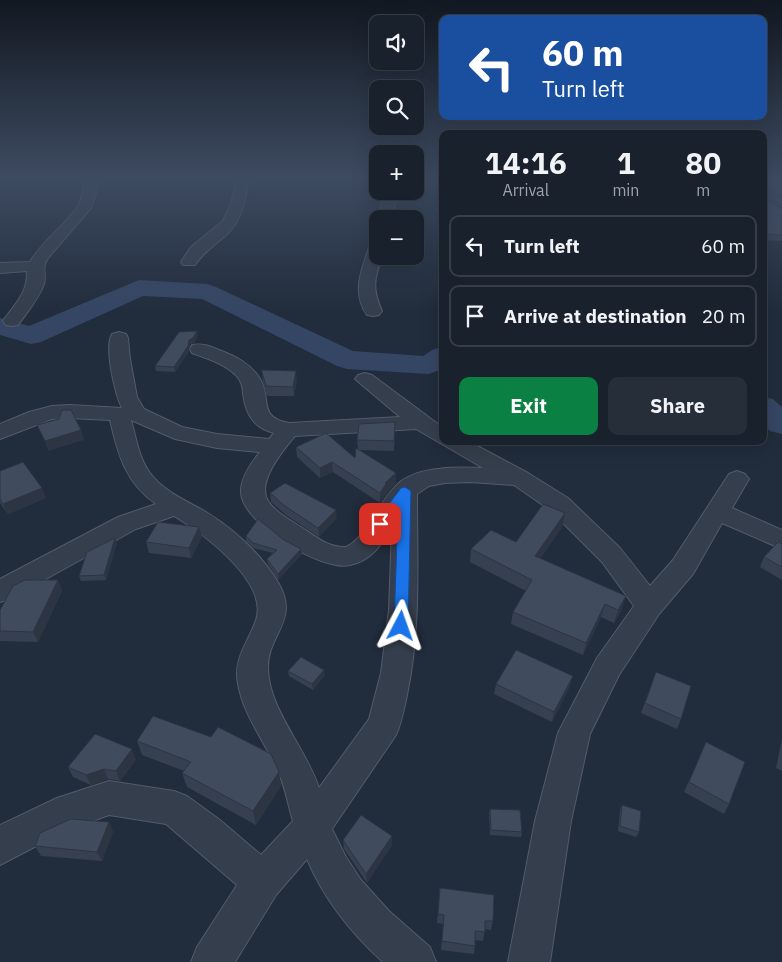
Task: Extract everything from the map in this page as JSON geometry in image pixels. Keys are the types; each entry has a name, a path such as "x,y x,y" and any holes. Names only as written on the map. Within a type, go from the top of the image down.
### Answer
{"street":[{"path":"12,322 30,296 36,283 35,266 41,256 72,222"},
{"path":"189,262 199,246 222,230 229,222"},
{"path":"371,265 368,273 366,293 373,312"},
{"path":"0,268 35,266"},
{"path":"120,338 120,359 127,397 127,414 134,464 143,479 174,506 205,523 224,538 268,591 274,604 271,619 253,659 252,666 253,682 260,703 296,774 312,826 339,882 391,943 415,962"},
{"path":"200,349 226,359 242,370 251,380 256,411 262,420 274,427 282,438"},
{"path":"365,379 420,422 439,434"},
{"path":"0,432 45,414 60,412 127,414 175,432 217,441 282,438 420,422"},
{"path":"282,438 257,476 253,491 255,500 273,521 330,556 348,557 360,552 412,486 448,445"},
{"path":"458,445 520,478 559,504 605,548 649,606"},
{"path":"412,486 446,476 475,475 520,478"},
{"path":"529,962 553,821 574,733 608,667 649,606 683,566 738,479"},
{"path":"212,962 262,881 312,826 384,725 396,673 403,610 412,486"},
{"path":"0,592 127,523 174,506"},
{"path":"718,511 782,540"},
{"path":"0,846 22,832 57,816 109,798 174,808 207,833 262,881"}],"building":[{"path":"767,222 782,222 782,235 767,234"},
{"path":"197,331 193,338 189,340 188,346 174,367 155,366 179,332"},
{"path":"262,370 296,371 293,387 266,386"},
{"path":"62,410 71,410 81,430 45,441 37,425 59,419"},
{"path":"395,422 394,441 357,440 359,424"},
{"path":"326,433 355,458 356,448 396,473 385,483 380,493 332,462 320,468 296,447"},
{"path":"23,462 42,488 3,504 0,499 0,471"},
{"path":"285,483 336,510 318,528 285,506 270,493"},
{"path":"543,504 565,513 535,556 626,596 618,610 605,604 586,643 513,612 532,580 471,549 491,530 516,542"},
{"path":"258,519 284,540 301,549 278,574 267,559 277,550 253,543 246,536"},
{"path":"158,522 199,527 189,548 146,542"},
{"path":"115,538 104,575 79,576 87,552"},
{"path":"778,542 782,544 782,567 764,557"},
{"path":"25,580 58,580 33,632 0,631 0,610 13,586"},
{"path":"516,650 573,676 554,712 496,684"},
{"path":"301,657 324,670 312,684 288,671"},
{"path":"656,672 691,686 681,719 645,703"},
{"path":"153,716 211,737 218,727 271,754 279,772 253,811 182,773 191,762 137,741"},
{"path":"95,734 132,749 116,771 104,769 86,775 68,767"},
{"path":"706,742 745,762 729,804 689,782"},
{"path":"622,805 641,811 639,832 620,826"},
{"path":"490,809 520,810 522,832 491,830"},
{"path":"361,815 392,836 366,874 343,840"},
{"path":"71,819 109,822 97,852 35,846 40,833"},
{"path":"440,888 494,895 493,921 485,921 485,932 475,931 475,946 442,941 444,915 438,914"}],"waterway":[{"path":"0,326 31,336 139,288 207,292 347,360 429,365 439,358"},
{"path":"767,410 782,424"}],"route":[{"path":"380,524 405,491 402,565 403,610 401,626"}]}
